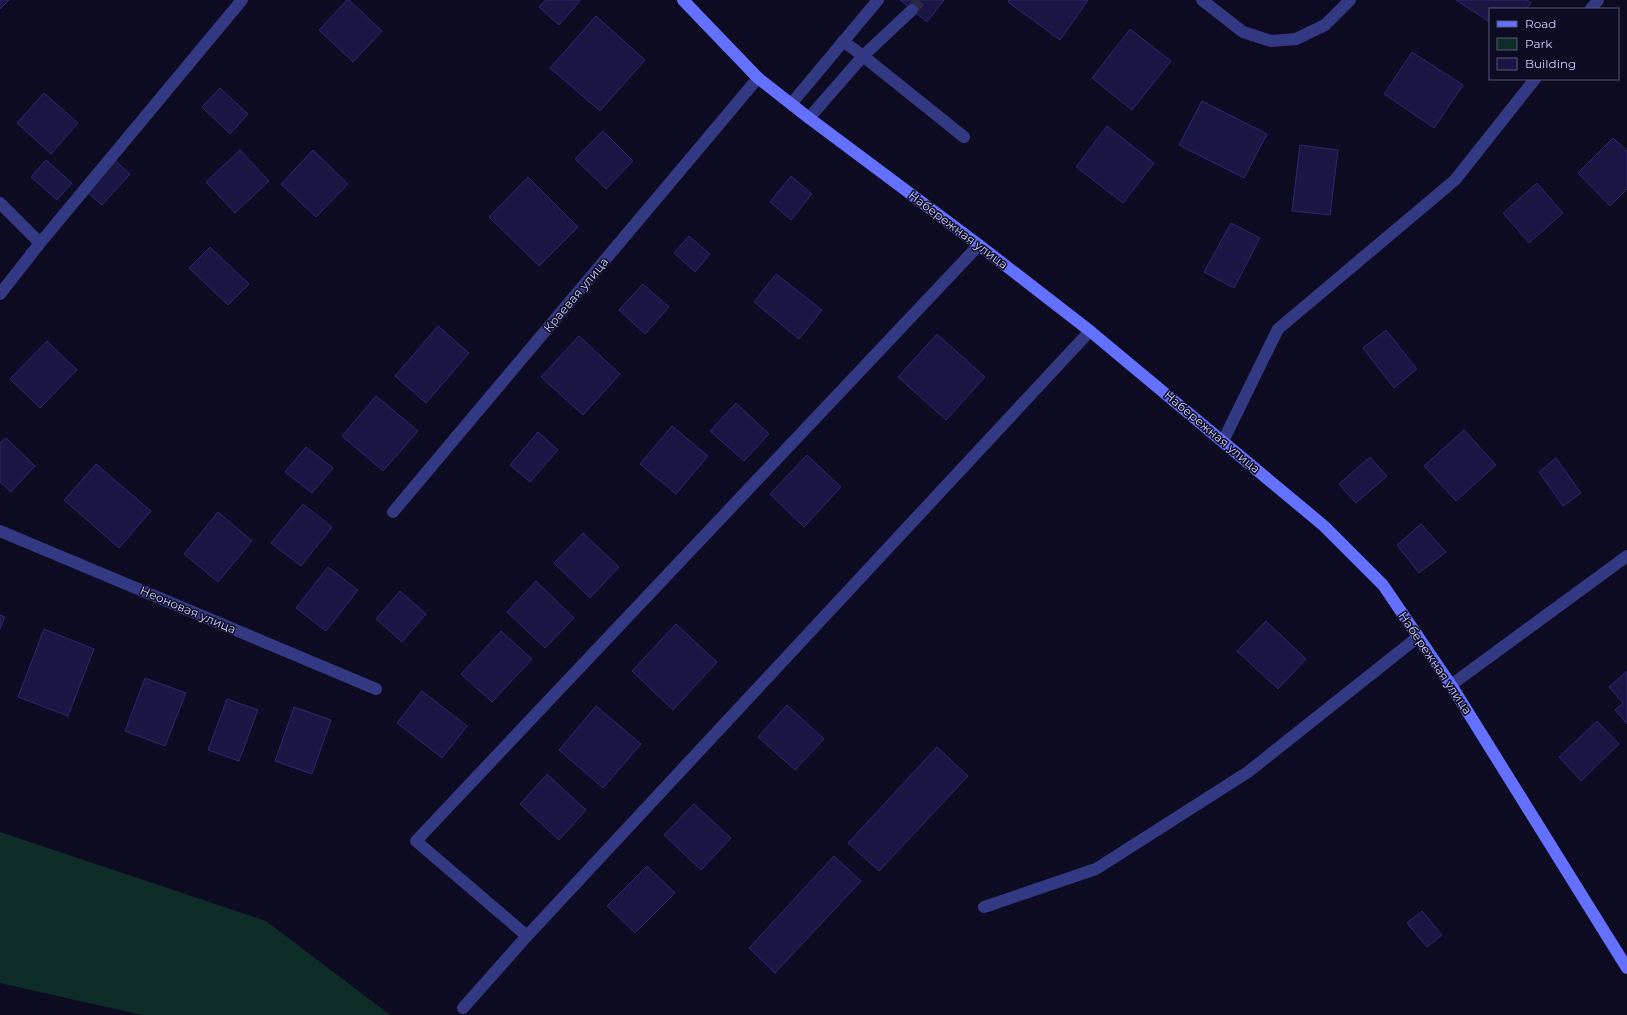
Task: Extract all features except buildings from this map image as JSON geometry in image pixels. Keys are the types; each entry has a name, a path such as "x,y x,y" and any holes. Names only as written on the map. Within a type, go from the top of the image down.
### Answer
{"street":[{"path":"0,294 40,243 242,0"},
{"name":"Набережная улица","path":"683,0 758,78 809,118 980,245 1090,331 1324,526 1383,585 1451,685 1627,968"},
{"path":"791,104 842,41 878,0"},
{"path":"1202,0 1243,32 1270,41 1296,39 1325,25 1350,0"},
{"path":"1592,8 1598,0"},
{"path":"809,118 863,56 912,10"},
{"path":"842,41 964,137"},
{"name":"Краевая улица","path":"393,512 758,78"},
{"path":"1223,441 1278,329 1455,180 1535,80"},
{"path":"0,203 40,243"},
{"path":"527,936 416,841 980,245"},
{"path":"463,1008 527,936 1090,331"},
{"name":"Неоновая улица","path":"0,531 376,689"},
{"path":"1451,685 1627,556"},
{"path":"984,907 1096,868 1248,772 1418,637"}],"green space":[{"path":"0,832 266,921 390,1015 142,1015 0,983"}],"tunnel":[{"path":"912,10 920,0"}]}
